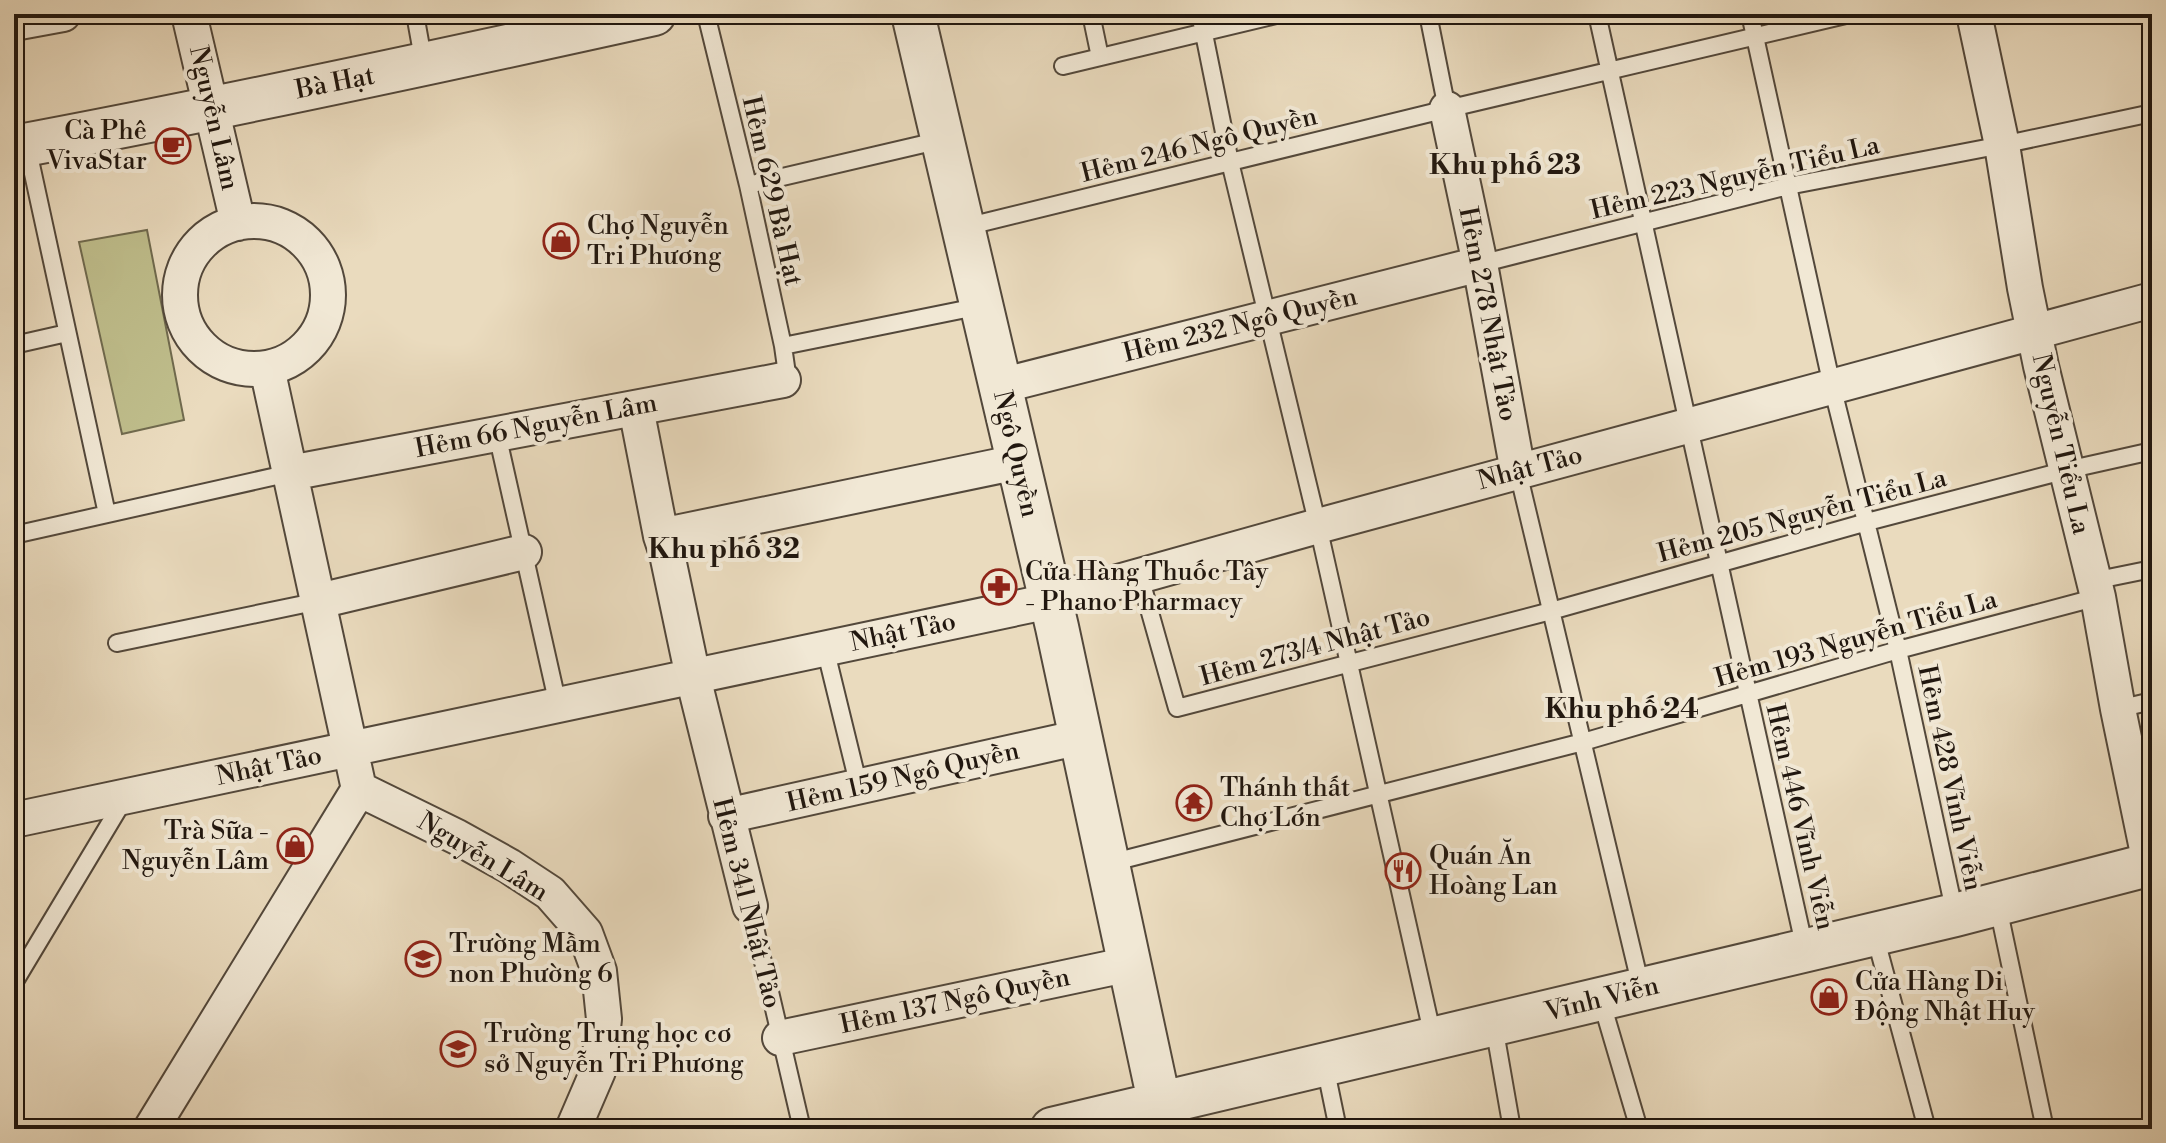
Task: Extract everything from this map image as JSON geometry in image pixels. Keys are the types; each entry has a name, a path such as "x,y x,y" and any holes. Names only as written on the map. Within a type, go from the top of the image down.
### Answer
{"street":[{"path":"14,23 63,14"},
{"name":"Nguyễn Lâm","path":"189,14 238,223"},
{"name":"Bà Hạt","path":"20,146 424,65 572,23 654,14"},
{"name":"Ngô Quyền","path":"913,14 1081,737 1162,1116"},
{"name":"Nguyễn Tiểu La","path":"1974,14 2002,145 2025,288 2096,589 2151,867"},
{"name":"Hẻm 278 Nhật Tảo","path":"1447,109 1480,264 1518,472"},
{"path":"261,221 284,227 304,240 319,258 327,280 328,304 321,326 308,345 290,359 267,368 244,368 222,362 203,349 189,331 181,309 180,286 186,264 199,245 217,231 238,223 261,221"},
{"name":"Hẻm 232 Ngô Quyền","path":"1000,386 1480,264"},
{"name":"Nhật Tảo","path":"15,813 126,797 1050,601 2152,300"},
{"path":"151,1129 359,789 267,368"},
{"name":"Hẻm 66 Nguyễn Lâm","path":"290,473 783,380"},
{"name":"Hẻm 341 Nhật Tảo","path":"636,408 693,677 750,906"},
{"path":"661,536 1018,462"},
{"path":"319,601 524,552"},
{"name":"Hẻm 159 Ngô Quyền","path":"726,816 1081,737"},
{"name":"Nguyễn Lâm","path":"359,789 457,837 520,873 550,893 585,933 599,971 604,1019 598,1071 573,1129"},
{"name":"Vĩnh Viễn","path":"1052,1129 1162,1116 1325,1065 2151,867"},
{"name":"Hẻm 137 Ngô Quyền","path":"780,1038 1130,964"}],"lane":[{"path":"415,14 424,65"},
{"name":"Hẻm 629 Bà Hạt","path":"706,14 783,346 786,367 783,380"},
{"path":"1091,14 1100,57"},
{"path":"1200,14 1230,162 1318,526 1434,1039"},
{"path":"1063,66 1280,14"},
{"path":"1428,14 1447,109"},
{"name":"Hẻm 446 Vĩnh Viễn","path":"1597,14 1806,950"},
{"name":"Hẻm 428 Vĩnh Viễn","path":"1750,14 1832,386 1898,650 1955,915"},
{"name":"Hẻm 246 Ngô Quyền","path":"963,228 1850,14"},
{"name":"Hẻm 223 Nguyễn Tiểu La","path":"1480,264 1788,186 2152,113"},
{"path":"748,185 942,139"},
{"path":"20,146 67,333 107,514"},
{"path":"783,346 982,306"},
{"path":"14,345 67,333"},
{"path":"497,434 558,705"},
{"name":"Hẻm 205 Nguyễn Tiểu La","path":"1551,611 1867,522 2152,451"},
{"path":"1518,472 1641,989"},
{"path":"14,535 290,473"},
{"name":"Hẻm 193 Nguyễn Tiểu La","path":"1108,863 1583,742 1898,650 2152,569"},
{"name":"Hẻm 273/4 Nhật Tảo","path":"1140,577 1177,708 1551,611"},
{"path":"117,643 319,601"},
{"path":"825,648 859,787"},
{"path":"2118,709 2152,701"},
{"path":"14,983 126,797"},
{"path":"1997,905 2045,1129"},
{"name":"Hẻm 341 Nhật Tảo","path":"750,906 802,1129"},
{"path":"1874,934 1927,1129"},
{"path":"1601,999 1639,1129"},
{"path":"1494,1025 1512,1129"},
{"path":"1325,1065 1338,1129"}],"shaded area":[{"path":"147,230 184,420 122,434 79,242"}],"place":[{"name":"Cà Phê VivaStar","path":"173,146"},
{"name":"Chợ Nguyễn Tri Phương","path":"561,241"},
{"name":"Cửa Hàng Thuốc Tây - Phano Pharmacy","path":"999,587"},
{"name":"Thánh thất Chợ Lớn","path":"1194,803"},
{"name":"Trà Sữa - Nguyễn Lâm","path":"295,846"},
{"name":"Quán Ăn Hoàng Lan","path":"1403,871"},
{"name":"Trường Mầm non Phường 6","path":"423,959"},
{"name":"Cửa Hàng Di Động Nhật Huy","path":"1829,997"},
{"name":"Trường Trung học cơ sở Nguyễn Tri Phương","path":"458,1049"}],"district":[{"name":"Khu phố 23","path":"1505,165"},
{"name":"Khu phố 32","path":"724,549"},
{"name":"Khu phố 24","path":"1622,709"}]}
